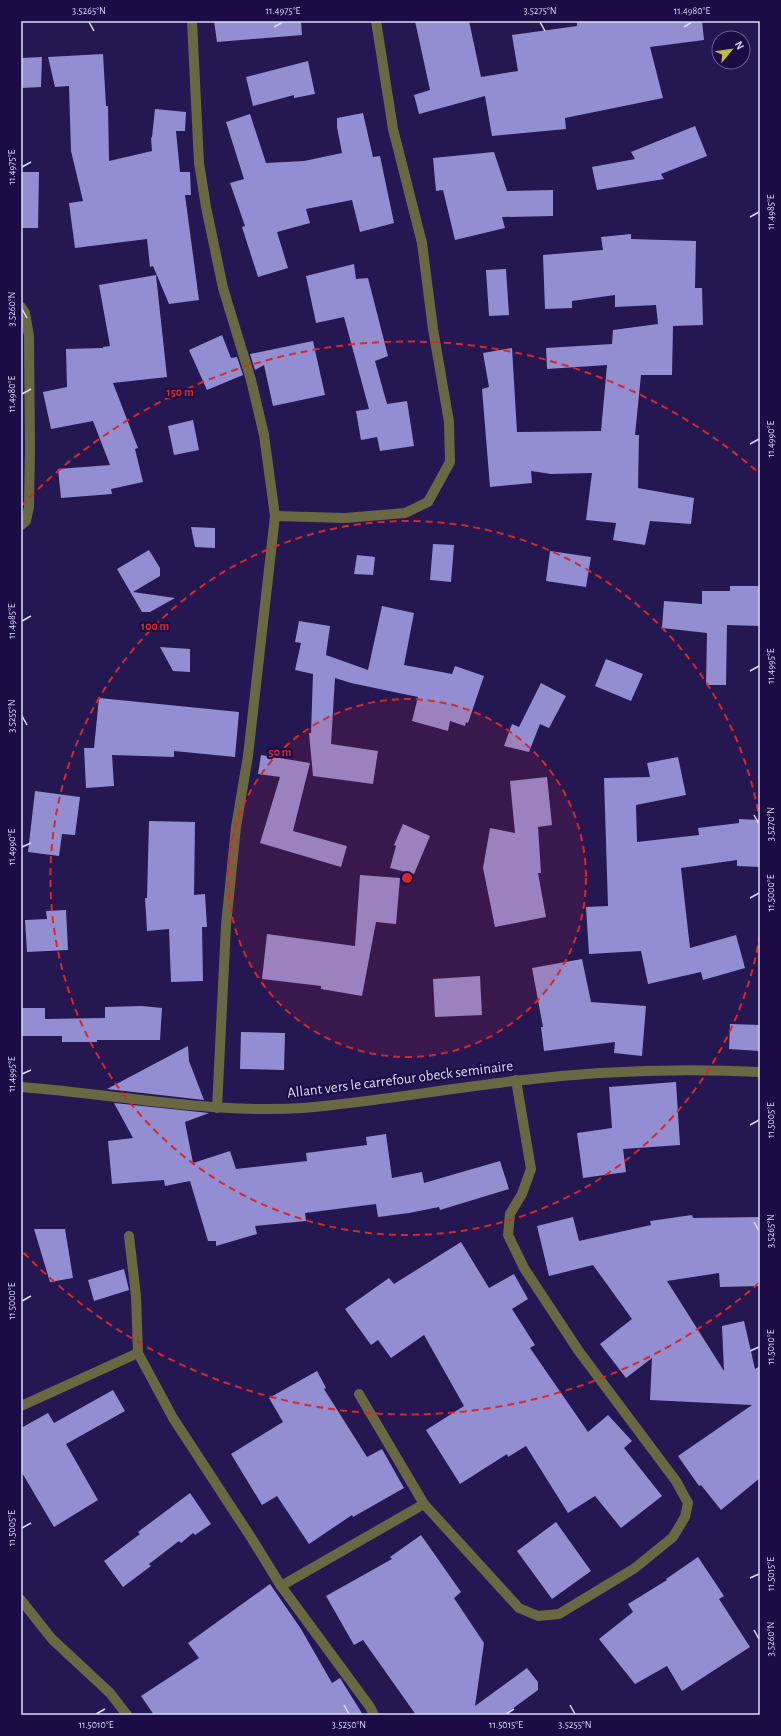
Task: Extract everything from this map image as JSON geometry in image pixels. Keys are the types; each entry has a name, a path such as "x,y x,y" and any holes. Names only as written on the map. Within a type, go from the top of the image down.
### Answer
{"street":[{"path":"192,21 199,163 206,207 225,295 251,380 264,435 275,516 248,756 236,827 226,925 217,1108"},
{"path":"275,516 345,518 405,513 428,502 450,462 449,422 433,329 422,243 393,129 376,21"},
{"path":"21,307 25,313 29,336 30,508 26,521 21,525"},
{"name":"Allant vers le carrefour obeck seminaire","path":"21,1087 217,1108 302,1108 516,1080 622,1072 709,1069 760,1072"},
{"path":"359,1394 424,1504 519,1608 538,1616 559,1614 635,1568 673,1537 684,1517 688,1503 676,1481 573,1343 524,1268 508,1235 510,1214 522,1194 531,1169 516,1080"},
{"path":"129,1236 136,1296 138,1353 173,1418 252,1538 281,1586 370,1707 374,1715"},
{"path":"21,1406 138,1353"},
{"path":"281,1586 424,1504"},
{"path":"21,1600 52,1640 110,1692 127,1715"}],"building":[{"path":"214,21 301,21 302,35 217,42"},
{"path":"415,21 469,21 481,77 518,71 512,35 577,26 577,21 702,21 704,40 650,47 663,98 565,118 566,129 492,136 485,96 419,114 414,95 430,90"},
{"path":"103,54 106,106 108,106 109,161 152,151 151,138 155,109 186,112 185,131 176,131 180,172 190,172 191,195 185,195 199,300 169,304 153,266 150,267 147,239 75,248 69,203 83,201 71,151 69,86 55,87 48,57"},
{"path":"42,57 41,87 21,88 21,58"},
{"path":"308,61 315,94 294,98 294,95 253,106 246,77"},
{"path":"363,113 373,157 380,156 394,223 360,232 352,200 306,209 310,223 277,232 288,268 258,277 242,227 245,226 230,183 244,179 226,122 250,114 266,163 304,161 342,153 337,127 337,118"},
{"path":"695,126 707,156 661,174 664,179 597,190 592,167 635,159 631,152"},
{"path":"494,152 507,191 553,190 553,216 502,217 505,228 455,240 443,190 436,191 433,158"},
{"path":"21,172 39,172 38,228 21,228"},
{"path":"631,234 631,239 696,241 695,288 702,288 703,325 673,326 672,375 641,375 635,435 639,435 638,488 694,498 691,524 650,521 645,545 613,540 616,523 586,520 592,473 551,474 531,471 532,483 490,487 482,389 489,387 483,353 512,348 517,432 601,431 607,365 547,369 546,348 612,344 613,330 658,324 656,305 615,307 615,295 572,301 572,308 545,309 543,255 603,250 601,237"},
{"path":"354,264 356,279 368,278 388,356 375,361 387,404 407,401 414,446 380,451 377,437 361,440 356,411 369,409 344,317 316,323 306,276"},
{"path":"506,269 509,315 489,316 486,270"},
{"path":"156,275 167,377 113,383 138,448 135,449 143,482 111,489 112,494 61,498 58,469 110,465 93,421 51,429 43,392 67,387 66,349 103,348 110,346 99,285"},
{"path":"222,335 231,358 237,357 243,375 207,390 189,350"},
{"path":"313,341 325,395 273,406 264,365 255,370 250,354"},
{"path":"193,420 199,450 174,455 168,426"},
{"path":"191,527 215,528 215,548 195,547"},
{"path":"433,544 454,545 451,582 430,580"},
{"path":"149,550 160,568 160,576 133,592 175,598 150,612 142,612 117,569"},
{"path":"550,551 591,557 586,587 546,581"},
{"path":"357,555 375,557 373,575 354,574"},
{"path":"730,586 760,586 760,626 727,625 726,685 706,685 707,633 662,628 664,601 702,604 702,591 730,591"},
{"path":"382,606 414,613 404,665 452,674 455,666 484,676 468,723 466,722 465,726 450,721 448,731 412,721 418,697 351,683 335,678 331,744 378,751 373,784 313,776 309,733 311,733 313,674 295,670 301,643 295,642 299,621 330,626 326,655 368,670"},
{"path":"160,647 190,649 190,672 173,671"},
{"path":"606,659 643,674 631,701 595,686"},
{"path":"541,683 566,696 549,728 540,724 529,752 504,746 512,724 519,727"},
{"path":"99,698 239,712 235,757 174,751 174,757 112,755 114,786 86,788 84,748 94,748"},
{"path":"261,755 310,763 293,831 347,846 341,867 260,843 280,777 258,774"},
{"path":"678,757 686,795 636,805 637,842 699,835 698,828 739,823 739,819 760,820 760,867 737,866 737,860 681,868 690,948 736,935 745,968 703,980 701,972 648,984 641,951 589,954 586,907 608,906 604,778 650,777 647,763"},
{"path":"547,777 552,825 538,827 541,873 538,873 546,917 495,927 483,868 490,828 515,833 510,781"},
{"path":"35,791 80,797 75,835 62,834 59,856 28,852"},
{"path":"149,821 195,822 194,895 205,894 207,927 202,927 203,981 171,982 169,929 147,931 145,898 147,898"},
{"path":"403,824 430,836 414,874 390,868 396,846 394,845"},
{"path":"360,875 400,878 396,924 376,922 362,996 321,989 321,986 262,979 267,934 355,946"},
{"path":"66,910 68,950 27,952 25,920 47,919 46,911"},
{"path":"582,959 591,1002 646,1006 642,1056 614,1053 615,1042 544,1051 541,1027 543,1027 532,968"},
{"path":"480,976 482,1015 435,1017 433,979"},
{"path":"142,1006 162,1008 160,1040 97,1040 97,1042 62,1042 62,1036 21,1036 21,1008 45,1008 45,1019 105,1018 105,1007"},
{"path":"730,1024 760,1025 760,1051 729,1049"},
{"path":"241,1032 285,1033 284,1070 240,1069"},
{"path":"188,1046 189,1061 204,1100 107,1089"},
{"path":"676,1082 680,1145 623,1149 626,1172 583,1178 577,1133 612,1128 609,1087"},
{"path":"114,1103 209,1113 185,1122 193,1163 230,1151 236,1169 307,1161 306,1153 367,1145 366,1137 386,1134 392,1178 422,1172 424,1183 500,1161 509,1189 440,1210 439,1207 378,1217 376,1204 305,1213 306,1221 255,1226 257,1234 216,1246 216,1241 208,1241 190,1181 165,1186 164,1180 112,1184 108,1141 133,1138"},
{"path":"692,1215 693,1218 760,1217 760,1286 720,1287 719,1273 667,1281 724,1371 722,1326 744,1321 755,1369 760,1366 760,1478 721,1510 701,1485 699,1486 678,1456 752,1405 650,1400 652,1358 626,1378 600,1344 632,1319 593,1265 549,1276 537,1226 573,1217 579,1241 651,1225 650,1221"},
{"path":"34,1229 65,1229 73,1278 50,1282"},
{"path":"461,1242 489,1288 514,1274 528,1299 512,1309 535,1345 530,1348 588,1432 608,1415 632,1441 624,1448 662,1496 621,1528 595,1496 568,1513 526,1446 508,1457 507,1454 460,1484 426,1430 464,1406 424,1335 391,1358 378,1340 371,1345 345,1309 389,1278 394,1284"},
{"path":"124,1269 129,1290 94,1301 88,1280"},
{"path":"317,1371 326,1388 324,1389 367,1457 382,1449 404,1488 353,1517 352,1515 309,1544 277,1496 262,1505 231,1454 283,1422 269,1398"},
{"path":"113,1390 125,1411 66,1444 98,1500 54,1527 21,1471 21,1428 48,1413 54,1423"},
{"path":"190,1493 211,1524 195,1535 193,1533 181,1543 179,1541 149,1564 151,1566 123,1587 104,1561 140,1534 138,1532"},
{"path":"556,1522 591,1571 552,1599 517,1551"},
{"path":"421,1535 461,1592 454,1598 484,1643 475,1706 527,1668 538,1682 538,1690 504,1715 416,1715 363,1640 354,1645 326,1596 392,1559 390,1557"},
{"path":"698,1557 724,1596 719,1599 750,1647 682,1691 667,1666 635,1684 599,1639 633,1612 628,1604 667,1580 666,1579"},
{"path":"270,1584 301,1629 332,1683 340,1678 363,1715 154,1715 141,1696 199,1658 188,1643"}]}
